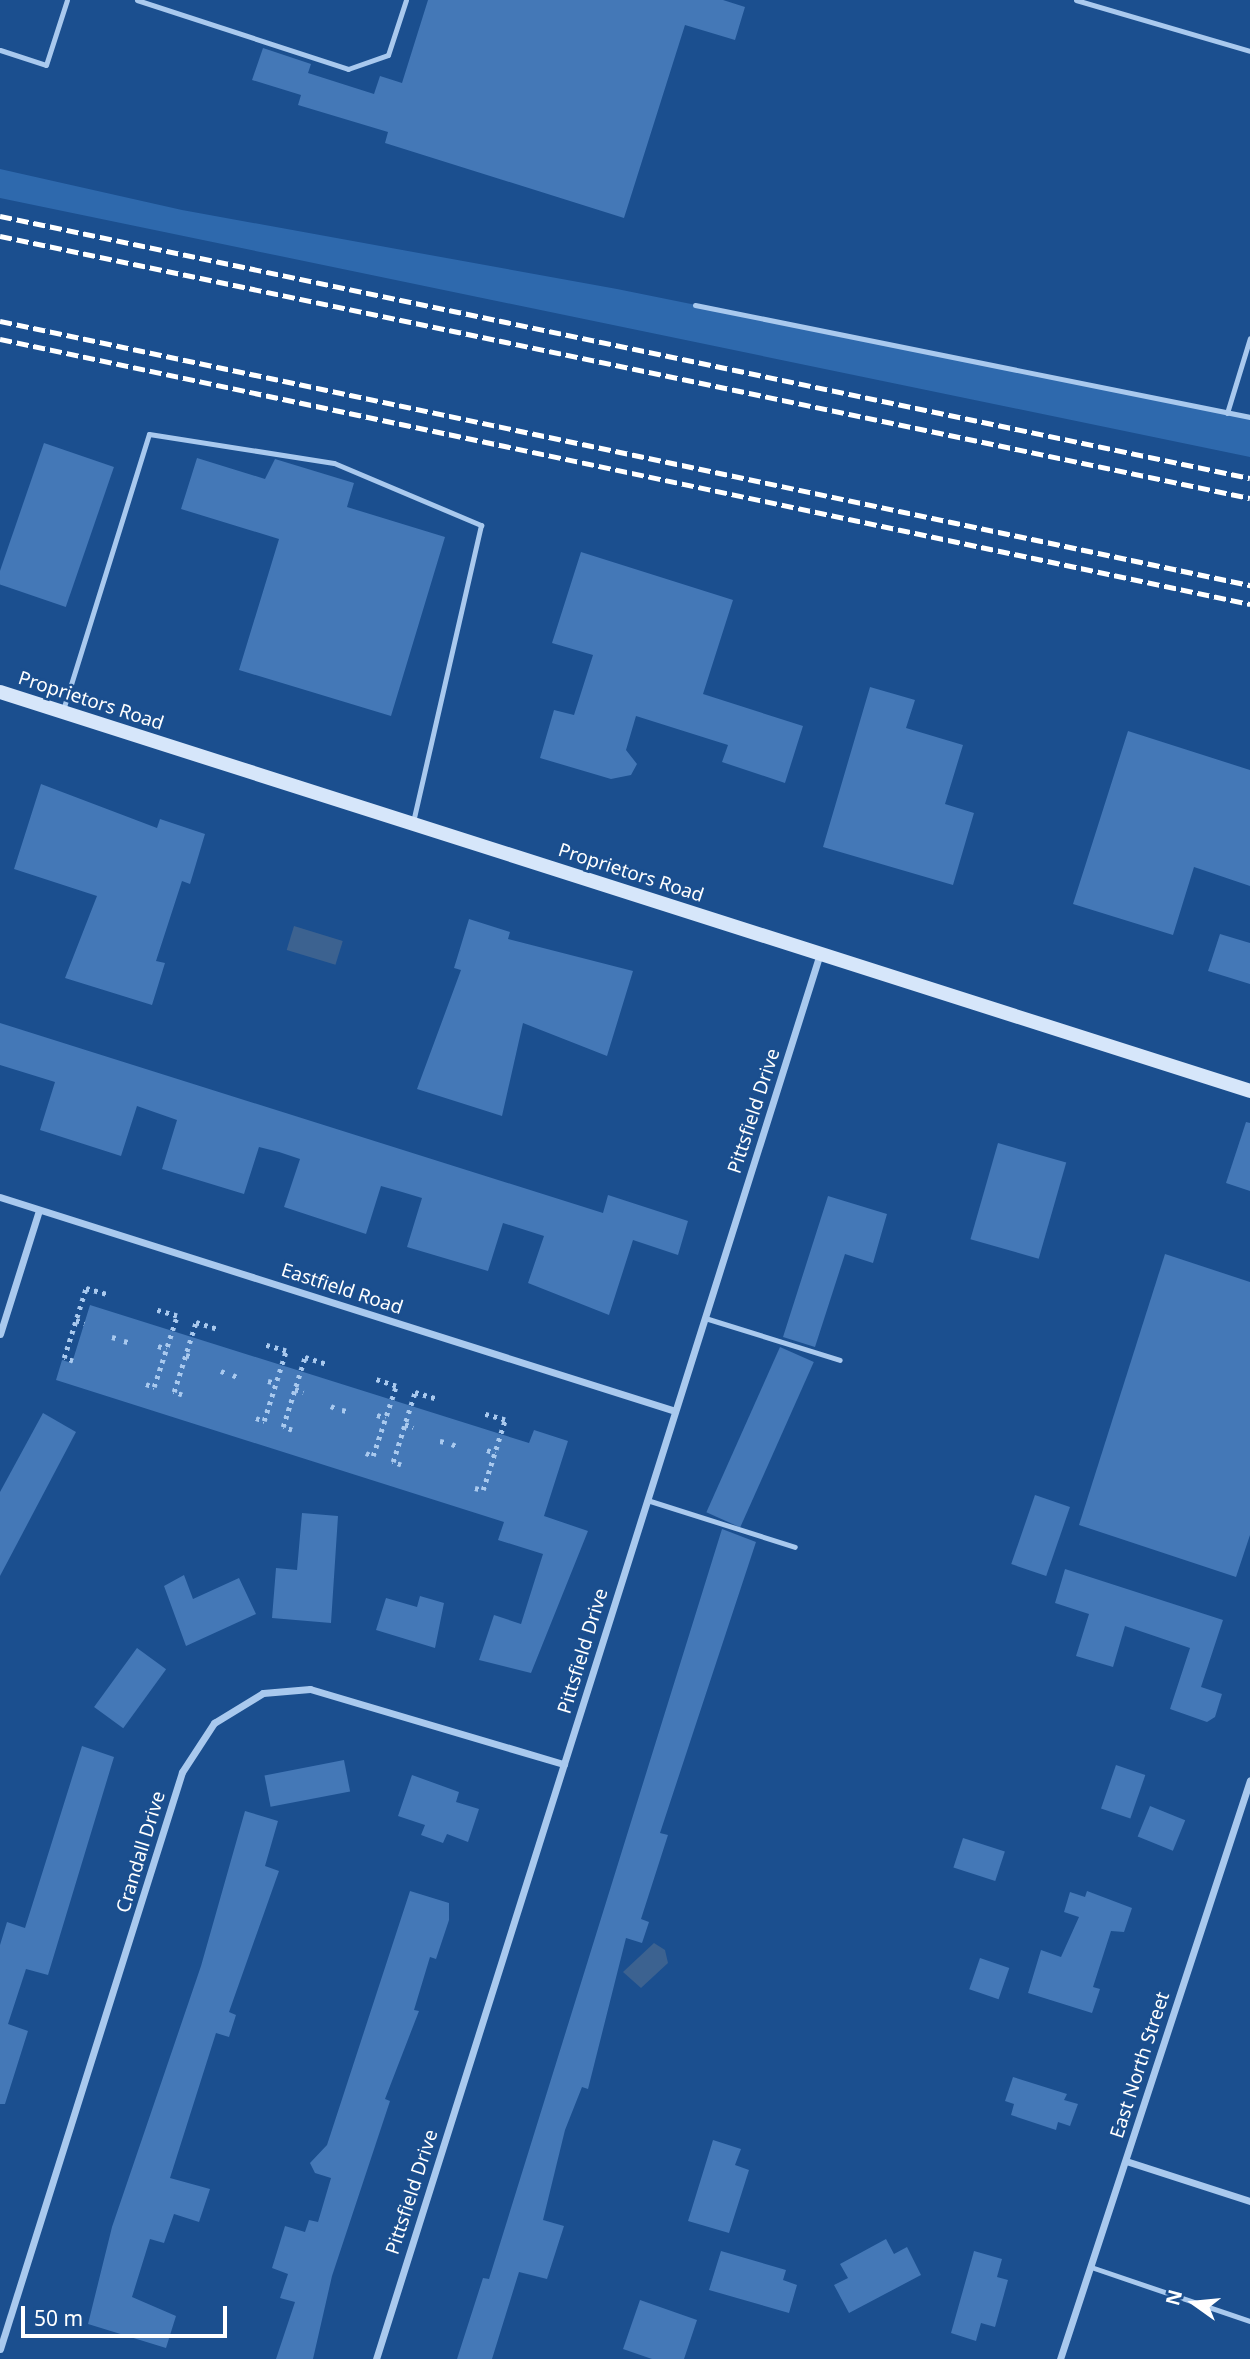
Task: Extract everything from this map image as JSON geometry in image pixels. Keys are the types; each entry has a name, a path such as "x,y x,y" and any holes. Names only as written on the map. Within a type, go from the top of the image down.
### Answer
{"street":[{"name":"Proprietors Road","path":"0,692 1250,1091"},
{"name":"Pittsfield Drive","path":"376,2359 820,953"},
{"name":"Eastfield Road","path":"0,1197 675,1411"},
{"path":"0,1334 39,1210"},
{"name":"Crandall Drive","path":"0,2350 182,1772 214,1723 263,1693 310,1689 564,1764"},
{"name":"East North Street","path":"1060,2359 1250,1780"},
{"path":"1126,2161 1250,2201"}],"lane":[{"path":"0,50 46,65 66,0"},
{"path":"137,0 348,69 388,55 406,0"},
{"path":"1076,0 1250,51"},
{"path":"695,305 1250,417"},
{"path":"1227,413 1250,338"},
{"path":"62,712 149,434 334,463 481,525 413,824"},
{"path":"705,1318 840,1360"},
{"path":"647,1500 795,1547"},
{"path":"1091,2267 1250,2321"}],"path":[{"path":"73,1361 64,1358 86,1288 110,1295"},
{"path":"146,1384 155,1387 177,1316 153,1309"},
{"path":"76,1320 85,1323"},
{"path":"182,1395 174,1392 196,1322 219,1330"},
{"path":"256,1419 264,1421 286,1351 262,1343"},
{"path":"158,1346 167,1349"},
{"path":"186,1355 194,1357"},
{"path":"292,1430 283,1427 305,1357 329,1365"},
{"path":"366,1453 373,1456 396,1386 372,1378"},
{"path":"268,1381 276,1383"},
{"path":"295,1389 304,1392"},
{"path":"401,1465 393,1462 415,1392 439,1399"},
{"path":"475,1488 483,1490 505,1420 481,1413"},
{"path":"377,1415 386,1418"},
{"path":"405,1424 413,1427"},
{"path":"487,1450 495,1452"}],"shaded area":[{"path":"0,169 182,210 617,289 1250,417 1250,457 0,198"},
{"path":"294,926 343,941 335,965 287,950"},
{"path":"654,1943 665,1950 668,1963 641,1988 623,1972"}],"building":[{"path":"428,0 723,0 745,7 735,40 685,25 624,218 385,143 388,132 298,105 301,95 252,80 263,48 311,64 308,73 374,94 380,76 402,83"},
{"path":"44,443 114,467 66,607 0,584 0,571"},
{"path":"197,458 265,479 275,459 354,483 347,507 445,537 391,716 239,670 279,539 181,509"},
{"path":"581,552 733,600 703,694 803,726 785,783 722,762 728,745 636,716 626,750 637,764 631,775 611,779 540,758 554,710 574,715 593,655 552,643"},
{"path":"870,687 915,700 906,728 963,745 945,804 974,813 953,885 823,847"},
{"path":"1128,731 1250,770 1250,886 1194,867 1173,935 1073,904"},
{"path":"41,784 157,828 160,819 205,834 190,884 182,881 156,961 165,963 152,1005 65,978 97,896 14,869"},
{"path":"469,919 510,932 508,939 633,971 607,1056 523,1023 502,1116 417,1089 461,970 454,968"},
{"path":"1220,934 1250,943 1250,984 1208,971"},
{"path":"0,1023 603,1213 608,1195 688,1221 678,1255 633,1240 609,1315 528,1283 544,1236 503,1223 488,1271 407,1247 422,1198 381,1186 366,1234 284,1207 300,1159 279,1152 259,1147 244,1194 162,1169 177,1120 137,1106 121,1156 40,1130 55,1082 0,1065"},
{"path":"1246,1122 1250,1123 1250,1191 1226,1183"},
{"path":"998,1143 1066,1163 1039,1259 970,1239"},
{"path":"828,1196 887,1214 873,1263 845,1254 815,1347 783,1337"},
{"path":"1165,1254 1250,1282 1250,1535 1236,1577 1079,1525"},
{"path":"90,1305 529,1443 534,1430 568,1441 544,1516 588,1531 531,1673 479,1660 494,1615 521,1624 543,1554 498,1540 504,1522 56,1380 62,1360 72,1363"},
{"path":"780,1347 814,1362 740,1527 706,1512"},
{"path":"43,1413 76,1432 0,1576 0,1492"},
{"path":"1035,1495 1070,1507 1046,1576 1011,1564"},
{"path":"302,1513 338,1516 331,1623 272,1618 276,1568 297,1570"},
{"path":"722,1529 756,1542 660,1833 668,1835 641,1919 649,1922 642,1943 626,1938 588,2089 582,2087 565,2130 543,2220 564,2226 547,2279 519,2272 492,2359 457,2359 483,2278 489,2279"},
{"path":"1065,1569 1223,1620 1201,1687 1222,1694 1215,1717 1207,1722 1170,1709 1190,1648 1125,1626 1113,1667 1076,1656 1089,1614 1055,1603"},
{"path":"184,1575 193,1599 239,1578 256,1614 186,1646 164,1586"},
{"path":"420,1596 444,1603 435,1648 376,1630 386,1598 417,1607"},
{"path":"137,1648 166,1669 123,1728 94,1707"},
{"path":"82,1746 114,1757 48,1975 26,1969 8,2024 28,2031 5,2104 0,2104 0,1945 7,1922 25,1928"},
{"path":"344,1760 350,1791 271,1807 264,1775"},
{"path":"1116,1765 1145,1775 1130,1819 1101,1808"},
{"path":"412,1775 459,1792 456,1802 479,1809 468,1842 447,1834 443,1843 421,1835 425,1825 398,1816"},
{"path":"1150,1806 1185,1820 1173,1851 1138,1837"},
{"path":"245,1811 278,1821 265,1866 279,1871 229,2012 236,2015 229,2037 216,2033 170,2178 210,2189 199,2222 174,2214 164,2243 150,2239 132,2297 176,2316 166,2348 88,2324 112,2227 201,1966"},
{"path":"963,1838 1005,1852 995,1881 953,1867"},
{"path":"410,1891 449,1903 449,1920 436,1959 430,1957 414,2010 419,2011 385,2099 390,2101 332,2276 313,2359 276,2359 295,2302 280,2298 288,2274 272,2268 285,2226 305,2232 309,2220 318,2222 331,2178 315,2173 310,2163 327,2145"},
{"path":"1087,1891 1132,1908 1124,1932 1111,1931 1093,1987 1100,1989 1092,2013 1028,1993 1041,1950 1061,1957 1079,1917 1064,1912 1070,1892 1085,1897"},
{"path":"980,1958 1009,1968 999,1999 969,1989"},
{"path":"1013,2077 1067,2094 1064,2100 1078,2104 1070,2126 1058,2122 1056,2130 1011,2115 1014,2104 1005,2101"},
{"path":"713,2140 741,2149 735,2165 749,2170 729,2233 688,2221"},
{"path":"886,2239 894,2254 907,2247 921,2275 849,2313 834,2285 848,2278 840,2264"},
{"path":"721,2251 786,2270 783,2280 797,2285 789,2313 709,2290"},
{"path":"974,2251 1002,2259 997,2277 1008,2280 995,2327 981,2323 976,2341 951,2333"},
{"path":"640,2300 697,2320 684,2359 652,2359 623,2349"}],"railway":[{"path":"0,216 1250,478"},
{"path":"0,236 1250,498"},
{"path":"0,321 1250,585"},
{"path":"0,339 1250,604"}]}
